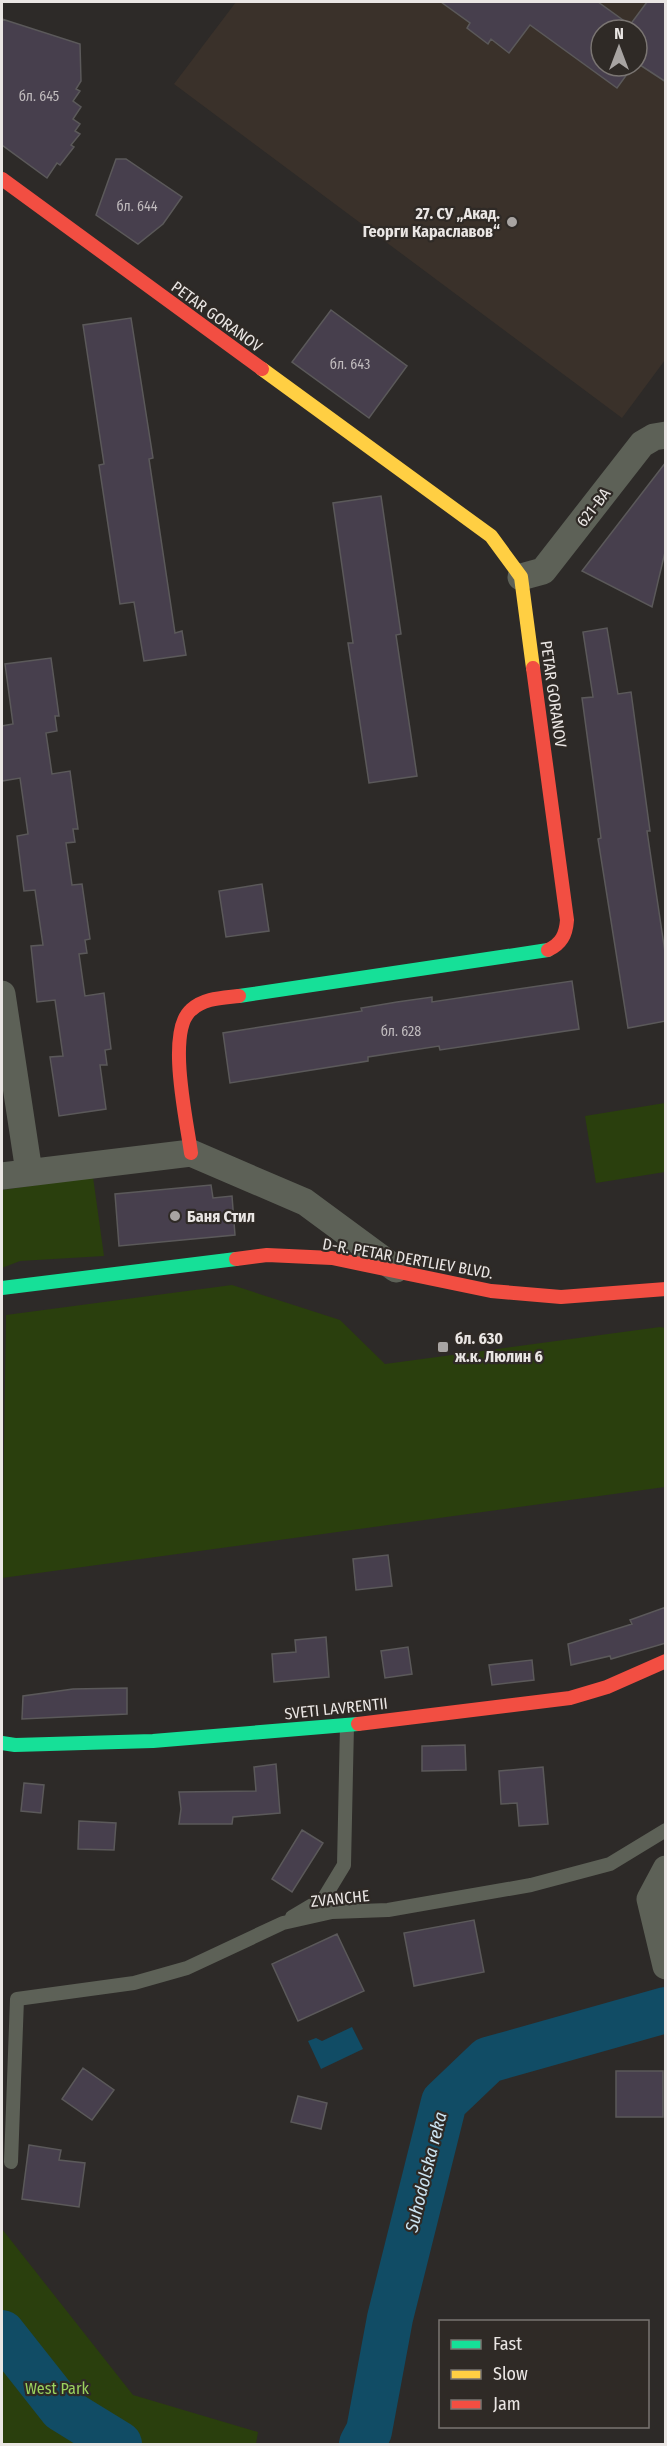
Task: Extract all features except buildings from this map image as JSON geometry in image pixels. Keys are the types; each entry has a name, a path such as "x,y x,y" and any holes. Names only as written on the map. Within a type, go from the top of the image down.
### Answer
{"street":[{"name":"PETAR GORANOV","path":"2,179 491,536 521,577 567,920 564,937 552,949 543,952 208,1000 198,1004 182,1020 178,1041 191,1153"},
{"name":"621-ВА","path":"521,577 543,571 642,444 654,437 666,435"},
{"path":"2,994 29,1172"},
{"path":"2,1176 191,1153 305,1202 398,1270"},
{"name":"D-R. PETAR DERTLIEV BLVD.","path":"2,1288 267,1255 332,1258 491,1291 561,1297 666,1289"},
{"name":"SVETI LAVRENTII","path":"2,1743 15,1745 153,1741 347,1725 570,1698 598,1692 666,1661"},
{"path":"666,1869 650,1899 666,1966"}],"lane":[{"path":"283,1923 324,1898 344,1865 347,1725"},
{"name":"ZVANCHE","path":"11,2162 17,1999 144,1980 187,1968 283,1923 332,1912 388,1910 531,1885 610,1864 666,1830"}],"shaded area":[{"name":"27. СУ „Акад. Георги Караславов“","path":"236,2 665,2 665,360 622,418 174,84"}],"green space":[{"path":"665,1103 665,1172 596,1183 585,1116"},
{"path":"93,1177 104,1256 20,1261 2,1268 2,1190"},
{"path":"232,1285 340,1320 385,1364 665,1328 665,1487 2,1578 6,1315"},
{"name":"West Park","path":"2,2229 133,2395 258,2432 256,2444 2,2444"}],"water":[{"path":"352,2027 363,2049 321,2069 308,2041 316,2038 322,2041"}],"waterway":[{"name":"Suhodolska reka","path":"362,2444 369,2431 390,2318 444,2102 488,2060 666,2010"},
{"name":"Suhodolska reka","path":"2,2333 62,2409 119,2444"}],"traffic: fast":[{"path":"239,996 548,950"},
{"path":"2,1288 236,1259"},
{"path":"2,1743 15,1745 153,1741 358,1724"}],"traffic: slow":[{"path":"262,369 491,536 521,577 533,668"}],"traffic: jam":[{"path":"2,179 262,369"},
{"path":"533,668 567,920 562,938 548,950"},
{"path":"191,1153 180,1078 180,1037 184,1021 191,1010 202,1003 239,996"},
{"path":"236,1259 267,1255 332,1258 491,1291 561,1297 666,1289"},
{"path":"358,1724 570,1698 607,1687 666,1661"}],"place":[{"name":"27. СУ „Акад. Георги Караславов“","path":"512,222"},
{"name":"Баня Стил","path":"175,1216"},
{"name":"бл. 630 ж.к. Люлин 6","path":"443,1347"}]}
